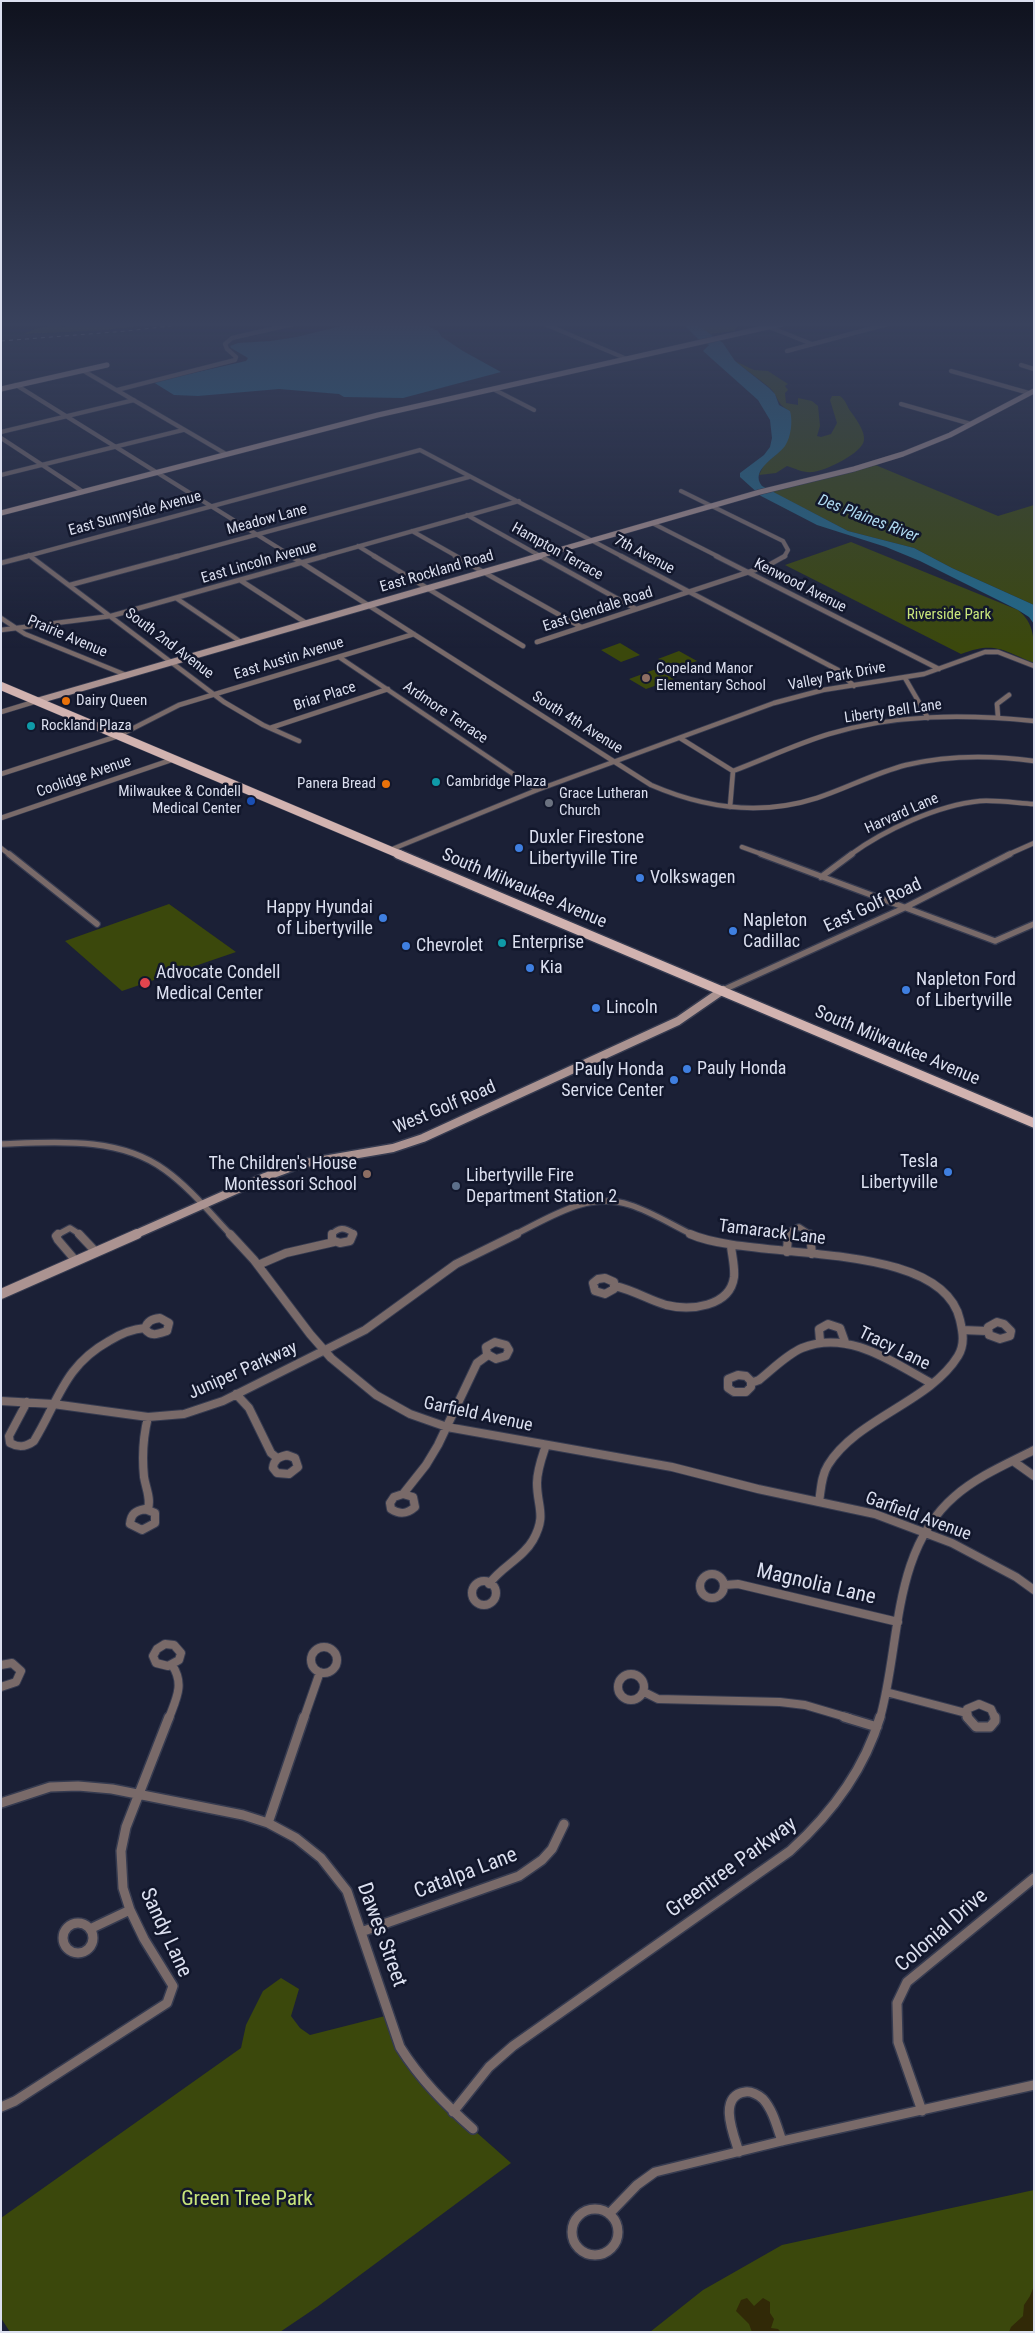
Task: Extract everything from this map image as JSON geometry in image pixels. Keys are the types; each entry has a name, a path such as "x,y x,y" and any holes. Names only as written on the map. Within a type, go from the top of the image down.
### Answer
{"main road":[{"name":"South Milwaukee Avenue","path":"1,686 1034,1122"}],"street":[{"name":"South 4th Avenue","path":"89,431 212,505 651,785 681,798 730,807 751,808 790,805 816,798 883,772 931,760 996,757 1034,761"},
{"path":"1,475 179,431"},
{"path":"185,431 226,454"},
{"path":"2,511 316,431"},
{"name":"East Rockland Road","path":"37,701 779,487 845,472 903,454 955,431"},
{"path":"1,438 82,491"},
{"name":"7th Avenue","path":"420,450 838,670 854,686"},
{"name":"East Sunnyside Avenue","path":"1,563 420,450"},
{"name":"Meadow Lane","path":"70,586 469,477"},
{"path":"682,491 712,506"},
{"name":"East Lincoln Avenue","path":"1,630 13,627 77,622 111,616 519,501"},
{"name":"East Glendale Road","path":"536,642 749,572 780,560 786,555 788,550 783,540 712,506"},
{"name":"Hampton Terrace","path":"467,515 636,609"},
{"name":"Kenwood Avenue","path":"652,523 939,669"},
{"path":"412,531 580,627"},
{"path":"358,546 523,646"},
{"name":"South 2nd Avenue","path":"29,555 240,712 300,741"},
{"path":"240,580 306,623"},
{"path":"176,598 241,642"},
{"name":"Prairie Avenue","path":"1,618 25,634 126,675"},
{"name":"East Austin Avenue","path":"1,774 118,736 179,705 414,634"},
{"name":"Valley Park Drive","path":"390,850 537,790 791,697 905,678 939,669 982,653 998,652 1034,666"},
{"name":"Ardmore Terrace","path":"339,657 537,790"},
{"path":"905,678 928,718"},
{"name":"Briar Place","path":"270,728 388,689"},
{"path":"998,717 997,704 1009,695"},
{"path":"1,712 37,701"},
{"name":"Liberty Bell Lane","path":"733,771 828,734 874,724 928,718 998,717 1034,721"},
{"path":"680,738 733,771 730,807"},
{"name":"Coolidge Avenue","path":"1,818 174,759"},
{"name":"Harvard Lane","path":"821,877 868,842 949,806 981,801 1034,804"},
{"name":"East Golf Road","path":"723,990 904,908 981,867 1034,843"},
{"path":"742,847 996,942 1034,924"},
{"path":"1,848 97,924"},
{"name":"West Golf Road","path":"1,1294 202,1204 300,1164 393,1148 423,1138 657,1031 678,1020 723,990"},
{"name":"Garfield Avenue","path":"1,1144 88,1144 134,1153 170,1172 258,1266 324,1350 354,1378 394,1407 423,1421 447,1427 672,1467 750,1487 875,1514 981,1557 1016,1577 1034,1590"},
{"name":"Tamarack Lane","path":"324,1350 385,1318 443,1272 456,1264 585,1201 607,1199 633,1205 701,1238 731,1246 874,1260 916,1274 928,1280 957,1309 964,1339 955,1361 948,1370 931,1383 854,1435 843,1446 828,1465 819,1502"},
{"path":"787,1252 788,1232 800,1227 811,1234 812,1254"},
{"path":"76,1261 58,1240 56,1236 59,1232 70,1228 77,1231 96,1252"},
{"path":"258,1266 286,1253 334,1242"},
{"path":"615,1286 627,1288 668,1306 687,1308 715,1302 730,1288 734,1278 731,1246"},
{"name":"Tracy Lane","path":"820,1341 818,1329 828,1324 840,1328 845,1342"},
{"path":"27,1402 9,1436 10,1443 17,1446 26,1446 34,1441 73,1368 83,1356 96,1346 132,1329 145,1328"},
{"path":"962,1330 987,1331"},
{"name":"Tracy Lane","path":"751,1382 759,1380 801,1349 820,1341 845,1342 857,1345 931,1383"},
{"name":"Juniper Parkway","path":"1,1401 53,1404 148,1417 167,1416 194,1411 236,1394 324,1350"},
{"path":"403,1494 426,1465 447,1427 477,1363 488,1355"},
{"path":"236,1394 250,1408 270,1454 277,1458"},
{"path":"148,1417 142,1455 144,1479 151,1500 148,1509"},
{"path":"489,1584 492,1578 520,1556 532,1541 536,1532 542,1508 537,1488 538,1472 546,1445"},
{"name":"Greentree Parkway","path":"453,2112 490,2067 513,2046 790,1851 810,1834 828,1814 850,1785 868,1753 877,1727 886,1692 906,1583 917,1547 947,1503 970,1485 1034,1450"},
{"path":"1012,1461 1034,1476"},
{"name":"Magnolia Lane","path":"725,1585 738,1584 898,1622"},
{"path":"1,1665 12,1663 21,1671 16,1682 1,1687"},
{"name":"Sandy Lane","path":"1,2107 23,2096 167,2003 172,1986 168,1975 144,1939 130,1910 123,1888 121,1851 126,1827 180,1689 178,1674 172,1665"},
{"path":"268,1823 320,1672"},
{"path":"644,1692 658,1699 796,1704 877,1727"},
{"path":"886,1692 966,1713"},
{"name":"Dawes Street","path":"1,1803 50,1788 78,1786 139,1794 242,1815 268,1823 296,1838 322,1858 347,1891 400,2047 425,2086 473,2129"},
{"name":"Catalpa Lane","path":"361,1932 519,1876 542,1860 552,1849 564,1824"},
{"name":"Colonial Drive","path":"922,2111 898,2042 897,2004 907,1982 1034,1878"},
{"path":"92,1928 130,1910"},
{"path":"609,2214 637,2185 655,2172 1034,2084"},
{"path":"739,2152 728,2111 730,2102 737,2094 748,2092 762,2097 771,2113 782,2141"},
{"path":"595,2209 609,2214 617,2227 615,2242 605,2253 597,2255 583,2251 574,2239 574,2224 577,2218 582,2213 595,2209"}],"green space":[{"path":"785,431 819,431 817,436 821,437 831,434 833,431 863,431 864,436 862,445 851,456 819,471 806,472 787,466 776,473 759,475 764,465 780,451"},
{"path":"873,464 998,516 1034,505 1034,605 952,568 914,548 848,531 769,490"},
{"name":"Riverside Park","path":"851,542 1018,610 1024,615 1031,627 1034,663 1006,651 991,648 982,648 961,654 785,565"},
{"path":"620,643 640,655 621,662 601,650"},
{"path":"679,651 697,661 675,669 667,664 661,666 655,663 662,661 658,659"},
{"path":"656,669 674,679 646,689 629,679"},
{"path":"169,904 236,952 122,991 65,941"},
{"name":"Green Tree Park","path":"281,1978 299,1989 291,2016 300,2028 310,2035 389,2015 400,2047 467,2124 511,2163 317,2307 280,2332 10,2332 1,2318 1,2218 241,2048 246,2025 263,1991"},
{"path":"1034,2190 1034,2332 650,2332 703,2290 782,2245"}],"sand":[{"path":"1034,2286 1034,2332 1009,2332 1011,2327 1023,2316 1024,2305"},
{"path":"747,2298 754,2306 763,2298 770,2302 770,2313 774,2319 771,2328 778,2329 781,2332 752,2332 749,2324 736,2311 741,2300"}],"water":[{"path":"771,431 790,431 785,446 761,469 759,480 762,486 848,531 914,548 952,568 1034,605 1034,624 1029,617 1018,610 920,561 886,547 817,525 761,496 740,477 740,473 764,455 770,447"}],"place":[{"name":"Copeland Manor Elementary School","path":"646,678"},
{"name":"Dairy Queen","path":"66,701"},
{"name":"Rockland Plaza","path":"31,726"},
{"name":"Cambridge Plaza","path":"436,782"},
{"name":"Panera Bread","path":"386,784"},
{"name":"Milwaukee & Condell Medical Center","path":"251,801"},
{"name":"Grace Lutheran Church","path":"549,803"},
{"name":"Duxler Firestone Libertyville Tire","path":"519,848"},
{"name":"Volkswagen","path":"640,878"},
{"name":"Happy Hyundai of Libertyville","path":"383,918"},
{"name":"Napleton Cadillac","path":"733,931"},
{"name":"Enterprise","path":"502,943"},
{"name":"Chevrolet","path":"406,946"},
{"name":"Kia","path":"530,968"},
{"name":"Advocate Condell Medical Center","path":"145,983"},
{"name":"Napleton Ford of Libertyville","path":"906,990"},
{"name":"Lincoln","path":"596,1008"},
{"name":"Pauly Honda","path":"687,1069"},
{"name":"Pauly Honda Service Center","path":"674,1080"},
{"name":"Tesla Libertyville","path":"948,1172"},
{"name":"The Children's House Montessori School","path":"367,1174"},
{"name":"Libertyville Fire Department Station 2","path":"456,1186"}],"water label":[{"name":"Des Plaines River","path":"868,519"}]}
